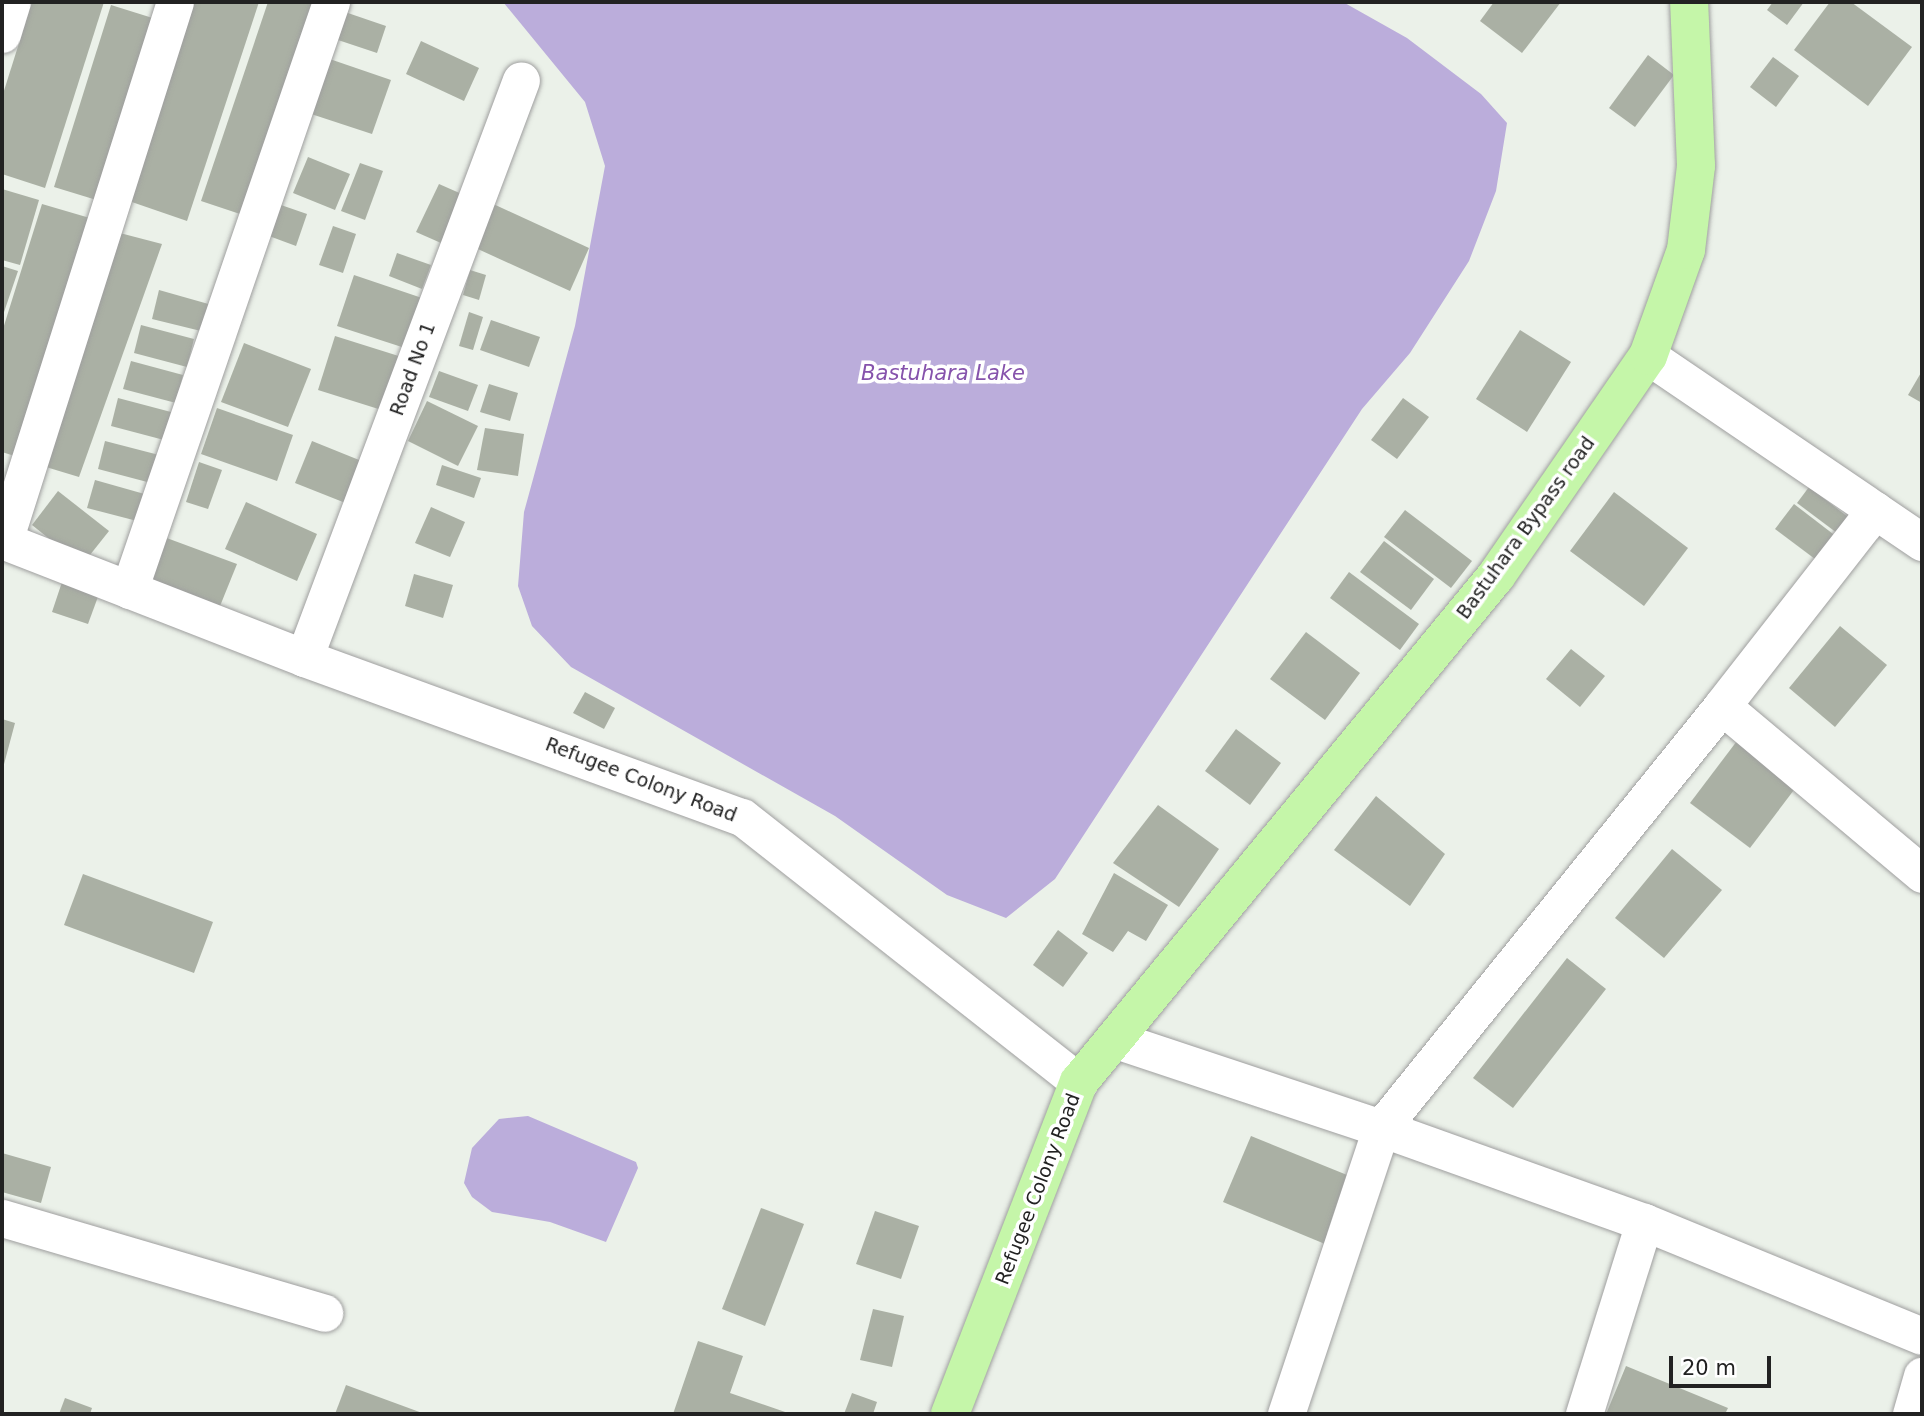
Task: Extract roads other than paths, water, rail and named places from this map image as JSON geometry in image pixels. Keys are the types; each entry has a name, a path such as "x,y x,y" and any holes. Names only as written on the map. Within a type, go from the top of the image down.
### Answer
{"main road":[{"name":"Bastuhara Bypass road","path":"1079,1082 1496,576 1648,356 1686,250 1696,166 1696,112 1688,8"},
{"name":"Refugee Colony Road","path":"950,1414 1079,1082"}],"street":[{"path":"2,34 12,2"},
{"path":"3,541 175,2"},
{"path":"129,590 331,2"},
{"name":"Road No 1","path":"304,658 521,80"},
{"path":"1648,356 1922,542"},
{"path":"1286,1414 1381,1128 1722,706 1874,510"},
{"name":"Refugee Colony Road","path":"3,541 304,658 742,817 1079,1082"},
{"path":"1722,706 1922,874"},
{"path":"1116,1040 1381,1128 1644,1222 1922,1336"},
{"path":"2,1218 324,1313"},
{"path":"1584,1414 1644,1222"},
{"path":"1911,1414 1922,1376"}],"water":[{"name":"Bastuhara Lake","path":"503,2 1343,2 1407,38 1481,94 1507,123 1496,191 1469,261 1410,353 1362,409 1055,879 1006,918 947,895 835,816 571,667 532,626 518,586 524,512 575,326 605,166 585,102"},
{"path":"528,1116 636,1162 638,1168 606,1242 550,1222 492,1212 472,1197 464,1183 472,1148 499,1119"}]}
